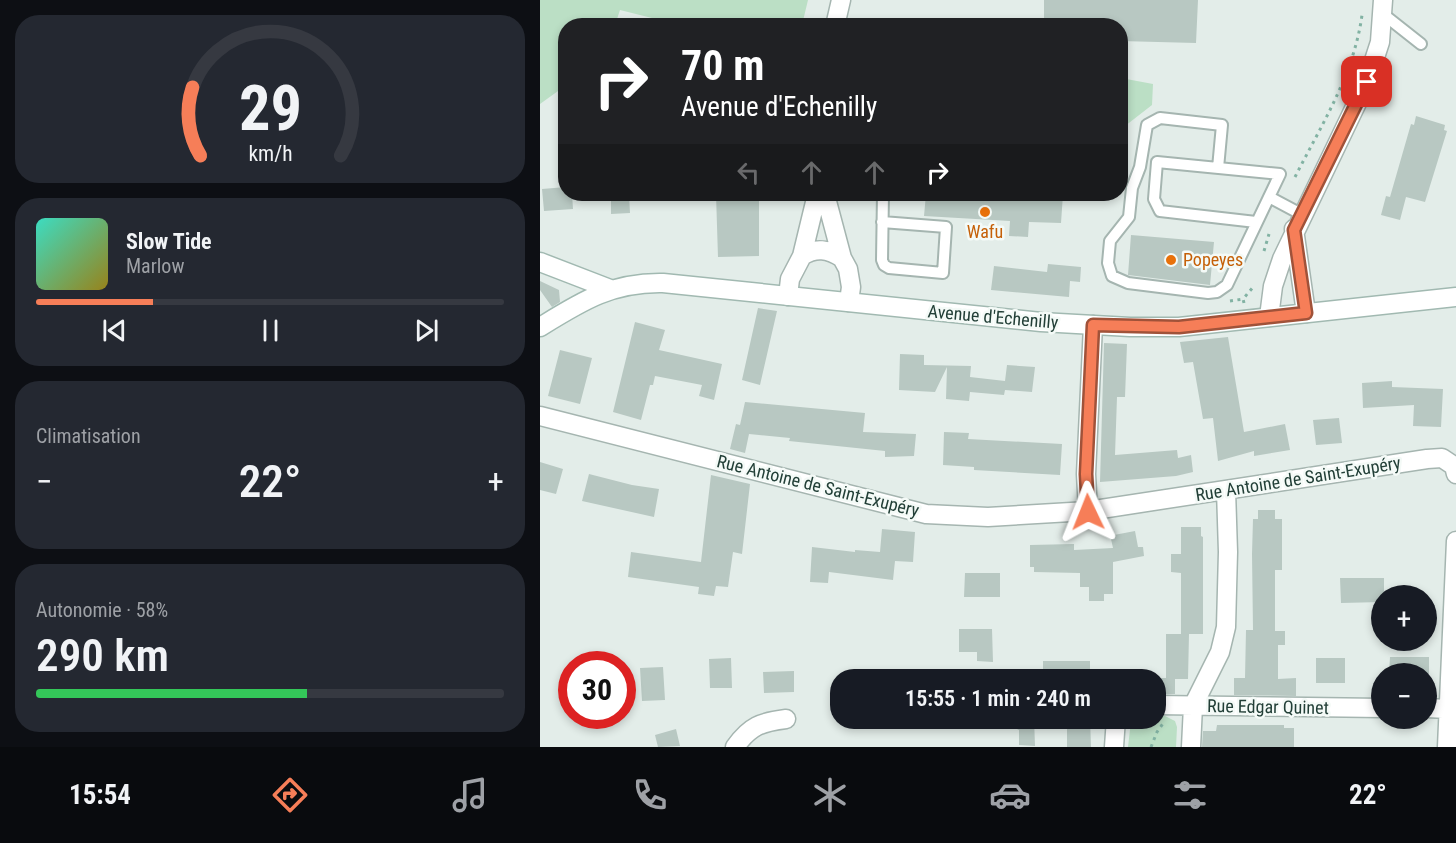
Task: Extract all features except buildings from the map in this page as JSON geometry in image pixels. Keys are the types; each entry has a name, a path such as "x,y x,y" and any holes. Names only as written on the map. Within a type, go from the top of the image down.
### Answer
{"street":[{"path":"837,18 841,0"},
{"path":"1269,317 1273,286 1298,222 1367,82 1377,54 1383,7"},
{"path":"788,296 790,279 802,256 815,201"},
{"path":"827,201 842,258 850,278 849,302"},
{"path":"1298,222 1306,313"},
{"path":"802,256 821,249 833,252 842,258"},
{"path":"540,262 610,289"},
{"name":"Avenue d'Echenilly","path":"540,327 575,305 610,289 636,282 1041,322 1179,327 1456,297"},
{"path":"1088,512 1086,474 1093,325"},
{"name":"Rue Antoine de Saint-Exupéry","path":"540,416 926,514 988,517 1088,512 1427,459 1442,458 1455,470"},
{"path":"1191,747 1193,706 1220,652 1226,627 1226,490"},
{"path":"1447,747 1456,541"},
{"name":"Rue Edgar Quinet","path":"1166,709 1193,706 1371,708"},
{"path":"1437,708 1449,709"},
{"path":"735,747 748,730 765,722 786,719"},
{"path":"1114,747 1115,729"}],"lane":[{"path":"1383,7 1421,44"},
{"path":"1218,168 1222,125 1160,118 1147,125 1140,167 1132,188 1129,217 1110,242 1108,263 1112,276 1128,284 1208,293 1217,292 1227,285 1280,174 1218,168 1157,162 1154,199 1160,211 1256,222"},
{"path":"1269,197 1282,204 1298,222"},
{"path":"882,222 946,227 943,273 889,268 884,265 882,260 882,222 883,201"}],"path":[{"path":"1261,262 1271,227 1344,81 1358,38 1363,6"},
{"path":"1245,319 1243,299 1255,285"},
{"path":"1151,747 1158,729"}],"green space":[{"path":"540,0 808,0 804,18 652,18 620,10 617,18 558,18 558,91 540,104"},
{"path":"1128,79 1153,84 1152,105 1128,124"},
{"path":"1166,716 1175,721 1176,747 1128,747 1130,729 1166,729"}],"place":[{"name":"Wafu","path":"985,212"},
{"name":"Popeyes","path":"1171,260"}],"route":[{"path":"1088,512 1086,474 1093,325 1179,327 1306,313 1294,230 1367,82"}]}
